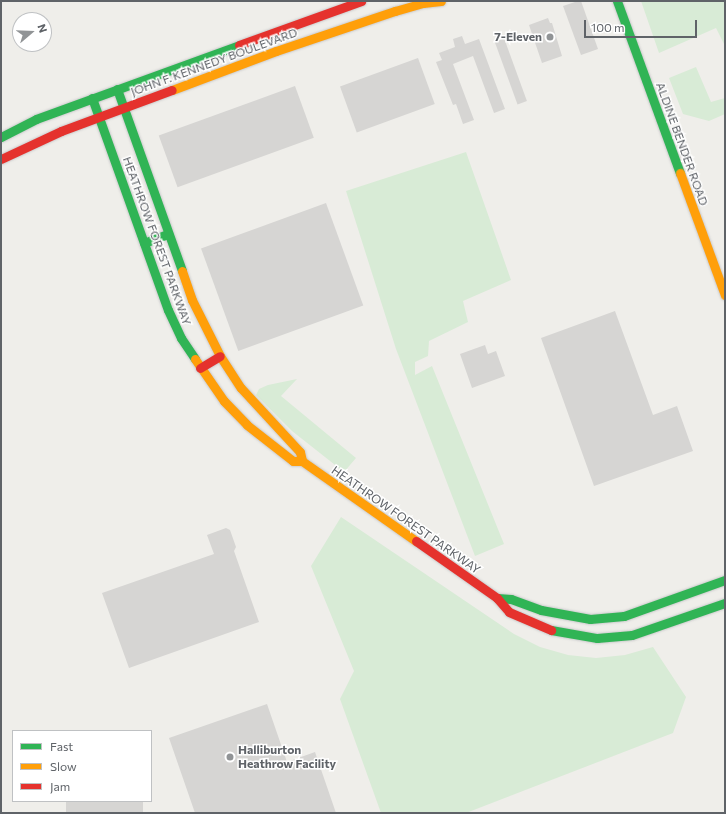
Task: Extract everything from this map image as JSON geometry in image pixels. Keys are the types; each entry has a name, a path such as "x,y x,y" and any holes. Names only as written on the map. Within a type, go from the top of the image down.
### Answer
{"street":[{"name":"JOHN F. KENNEDY BOULEVARD","path":"1,137 36,119 361,1"},
{"name":"JOHN F. KENNEDY BOULEVARD","path":"1,159 61,131 296,44 395,11 423,3 441,1"},
{"name":"ALDINE BENDER ROAD","path":"617,1 725,295"},
{"name":"HEATHROW FOREST PARKWAY","path":"117,89 192,300 220,356 241,388 300,452 302,461"},
{"name":"HEATHROW FOREST PARKWAY","path":"92,98 168,310 181,338 200,368 224,401 247,425 292,461 302,461 497,598 509,612 548,630 597,638 632,635 725,603"},
{"path":"144,243 168,234"},
{"path":"200,368 220,356"},
{"name":"HEATHROW FOREST PARKWAY","path":"497,598 511,599 541,610 590,619 624,616 725,580"}],"green space":[{"path":"641,1 725,1 725,46 716,28 659,53"},
{"path":"696,67 711,102 725,98 725,114 709,121 683,114 669,78"},
{"path":"466,152 511,280 463,301 468,322 429,341 428,356 415,362 415,375 432,366 504,544 475,556 396,349 346,191"},
{"path":"297,379 281,396 356,458 344,472 292,431 256,395 259,389 268,385"},
{"path":"341,517 514,634 540,647 568,655 596,658 625,655 653,647 686,697 673,733 466,813 381,813 340,699 354,671 311,566"}],"building":[{"path":"581,1 598,49 581,55 563,6"},
{"path":"548,18 550,23 552,23 562,56 542,63 529,25"},
{"path":"462,36 465,44 479,39 505,109 494,113 473,56 453,64 474,120 463,124 456,104 453,105 436,62 442,60 439,53 455,47 453,39"},
{"path":"504,38 527,101 518,104 495,41"},
{"path":"418,58 435,104 357,132 340,86"},
{"path":"295,86 314,138 178,187 159,136"},
{"path":"326,203 363,305 238,351 201,248"},
{"path":"615,311 653,415 677,406 693,451 594,486 541,338"},
{"path":"485,345 488,354 496,351 505,376 472,388 460,354"},
{"path":"226,528 230,530 236,547 234,551 259,622 129,668 102,593 214,554 207,535"},
{"name":"Halliburton Heathrow Facility","path":"267,704 287,762 315,752 336,813 195,813 169,738"},
{"path":"66,802 143,802 143,813 66,813"}],"traffic: fast":[{"path":"617,1 680,173"},
{"path":"1,137 36,119 239,45"},
{"path":"117,89 182,271"},
{"path":"92,98 168,310 181,338 195,359"},
{"path":"144,243 168,234"},
{"path":"497,598 511,599 541,610 590,619 624,616 725,580"},
{"path":"551,630 597,638 632,635 725,603"}],"traffic: slow":[{"path":"172,90 276,51 395,11 423,3 441,1"},
{"path":"680,173 725,295"},
{"path":"182,271 192,300 220,356 241,388 300,452 302,461"},
{"path":"195,359 224,401 247,425 293,461 302,461 416,541"}],"traffic: jam":[{"path":"239,45 361,1"},
{"path":"1,159 61,131 172,90"},
{"path":"200,368 220,356"},
{"path":"416,541 497,598 509,612 551,630"}],"place":[{"name":"7-Eleven","path":"550,37"},
{"name":"Halliburton Heathrow Facility","path":"230,757"}]}
